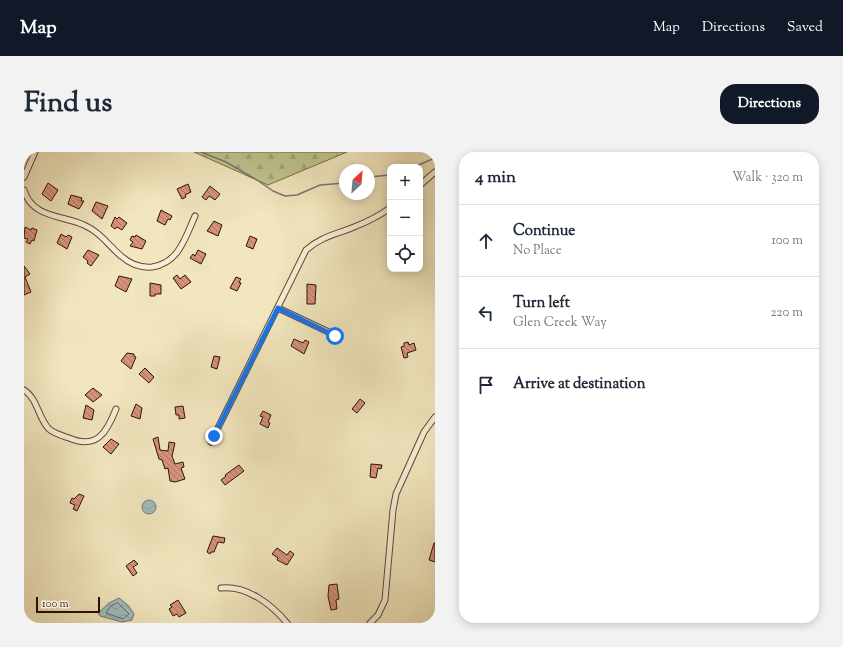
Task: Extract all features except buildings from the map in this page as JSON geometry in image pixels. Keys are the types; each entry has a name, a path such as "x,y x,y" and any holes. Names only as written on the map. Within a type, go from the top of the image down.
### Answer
{"street":[{"path":"24,177 35,152"},
{"path":"423,182 435,172"},
{"path":"24,190 26,197 35,209 84,225 98,234 132,264 144,268 161,265 171,259 181,248 195,216"},
{"path":"211,442 302,258 312,245 325,237 353,228 387,210"},
{"path":"278,308 335,336"},
{"path":"24,390 34,401 48,428 77,442 86,442 97,438 105,432 116,409"},
{"path":"370,623 378,615 385,600 393,510 396,494 424,432 435,417"},
{"path":"222,588 229,588 259,598 270,605 287,623"}],"green space":[{"path":"194,152 347,152 268,185"}],"water":[{"path":"149,500 154,502 156,507 154,512 149,514 144,512 142,507 144,502"},
{"path":"119,598 128,605 134,614 132,620 122,622 100,616 98,613 109,603"}],"waterway":[{"path":"201,152 226,162 273,191 285,196 297,195 320,185 339,183"},
{"path":"421,164 435,158"},
{"path":"375,176 387,175"}],"route":[{"path":"214,436 278,308 335,336"}]}
